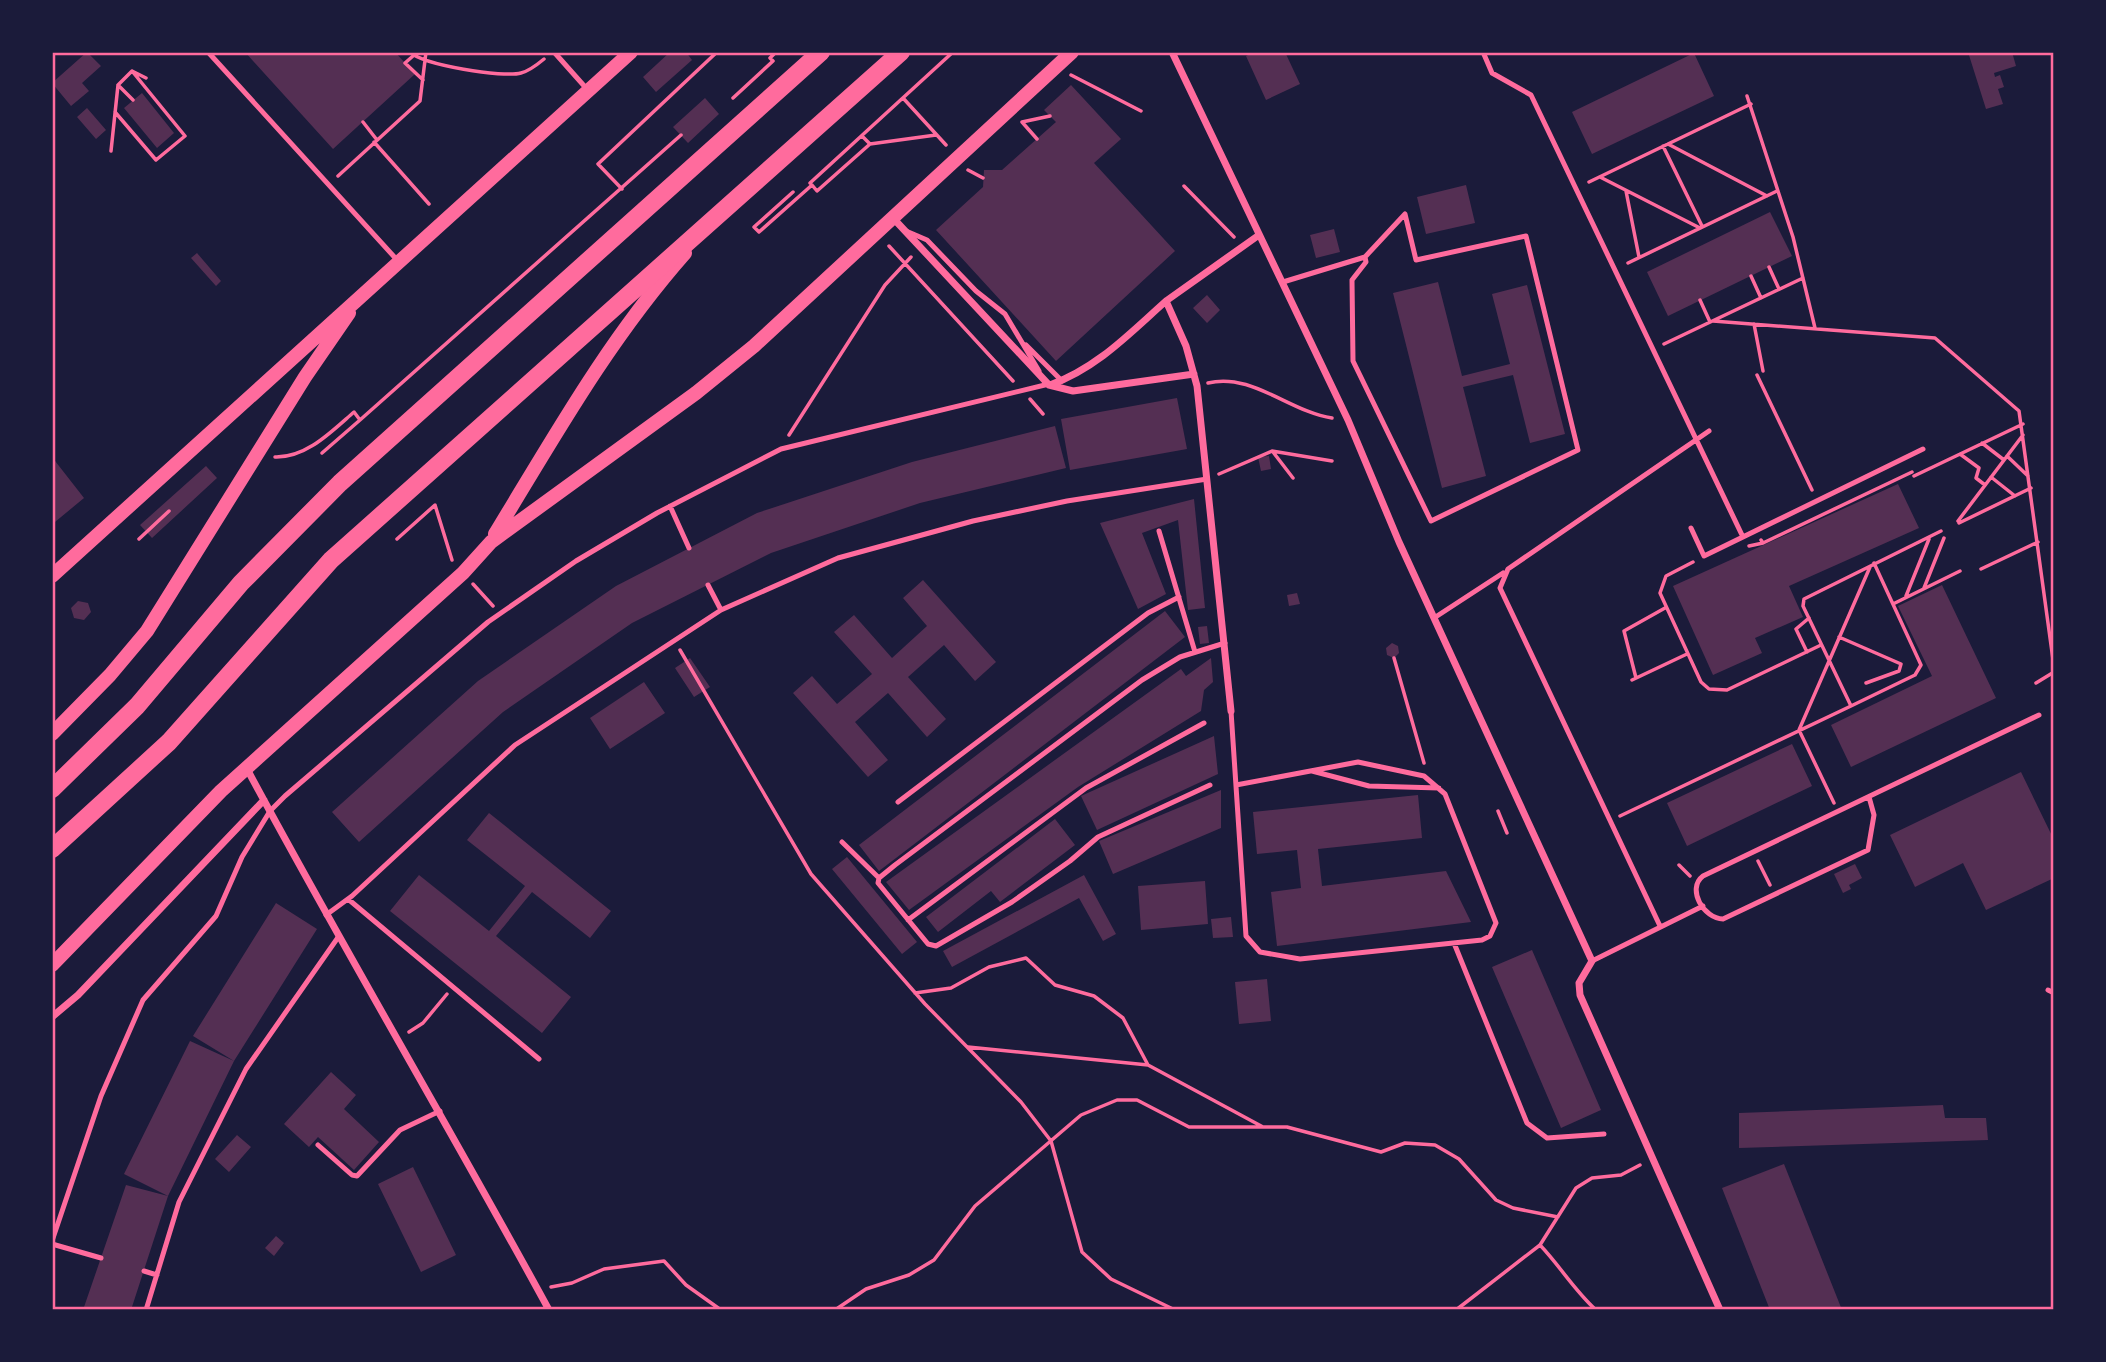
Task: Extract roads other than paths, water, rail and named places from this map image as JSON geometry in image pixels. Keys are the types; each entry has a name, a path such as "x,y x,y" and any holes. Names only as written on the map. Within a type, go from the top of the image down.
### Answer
{"main road":[{"path":"52,576 631,52"},
{"path":"52,789 137,706 241,583 340,483 821,52"},
{"path":"52,849 169,742 331,560 901,52"},
{"path":"491,542 715,377 1072,52"},
{"path":"52,965 246,767 463,573 491,542 607,351 649,294 722,211"},
{"path":"52,734 110,675 147,631 305,377 364,292"}],"street":[{"path":"1172,52 1348,420 1434,618 1591,961 1579,983 1580,995 1720,1310"},
{"path":"893,217 1049,385 1073,391 1194,374"},
{"path":"1049,385 1095,364 1166,302 1259,235"},
{"path":"1166,302 1197,386 1230,711"},
{"path":"1062,381 1073,391"},
{"path":"246,767 326,915 440,1111 549,1310"},
{"path":"52,1017 264,800"}],"lane":[{"path":"208,52 398,261"},
{"path":"552,52 588,91"},
{"path":"1483,52 1492,73 1531,96 1742,535"},
{"path":"1283,282 1364,257 1405,214 1416,260 1526,236 1578,450 1431,521 1353,361 1352,280 1366,262 1364,257"},
{"path":"101,1258 52,1242 101,1096 142,1000 216,916 242,857 270,811 500,614 576,561 670,506 781,449 1049,385 1005,314 992,301 976,291 927,240 905,230"},
{"path":"1019,338 1062,381"},
{"path":"1434,618 1709,431"},
{"path":"1691,528 1704,556 1743,538 1742,535 1923,449"},
{"path":"326,915 348,899 515,745 721,610 838,558 973,521 1067,501 1207,479"},
{"path":"670,506 689,548"},
{"path":"1159,531 1195,652"},
{"path":"1508,569 1500,581 1502,598 1660,926"},
{"path":"708,584 721,610"},
{"path":"898,802 1148,613 1179,597"},
{"path":"880,878 1142,680 1180,657 1224,643"},
{"path":"1230,711 1246,936 1260,952 1300,959 1482,940 1490,936 1496,923 1452,808 1439,788 1428,779 1402,769 1359,762 1236,785"},
{"path":"1869,797 1874,815 1868,850 1723,919 1710,916 1695,890 1699,879 1838,812 1869,797 2039,715"},
{"path":"908,920 1086,788 1204,723"},
{"path":"1310,771 1369,786 1439,788"},
{"path":"842,842 880,878 882,890 928,944 936,946 1012,902 1070,862 1098,836 1210,785"},
{"path":"348,899 539,1059"},
{"path":"1591,961 1703,906"},
{"path":"146,1310 179,1202 246,1069 339,936"},
{"path":"1454,943 1527,1123 1547,1138 1604,1134"},
{"path":"318,1144 352,1175 357,1176 400,1130 440,1111"},
{"path":"144,1271 156,1275"}]}
